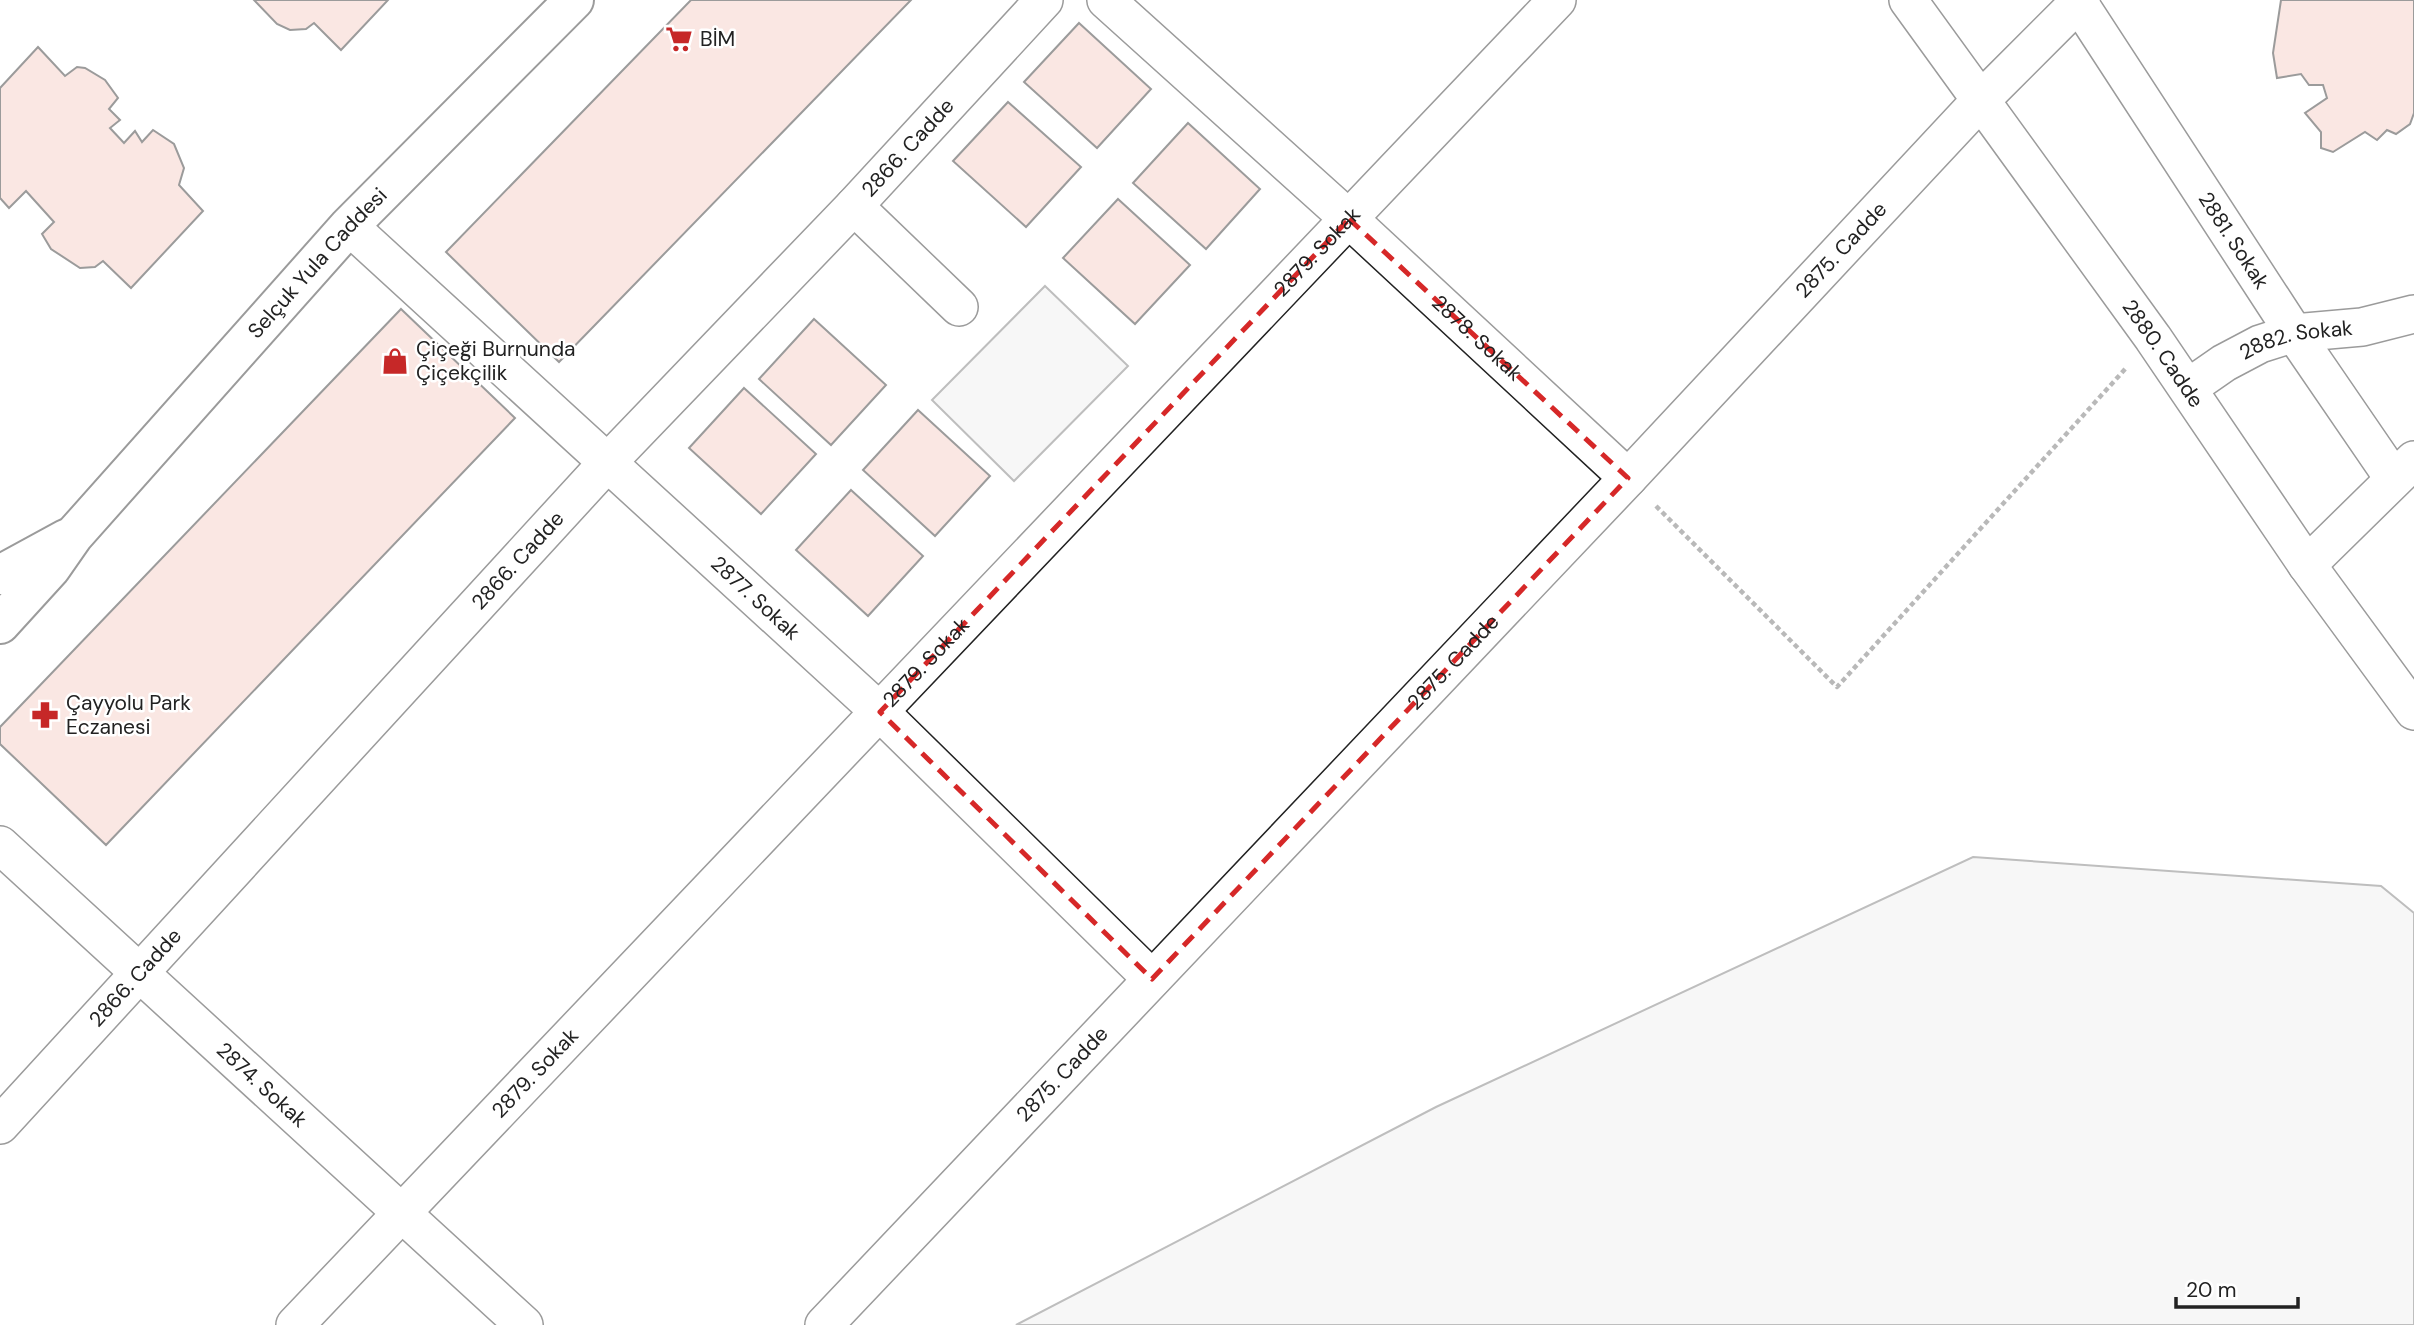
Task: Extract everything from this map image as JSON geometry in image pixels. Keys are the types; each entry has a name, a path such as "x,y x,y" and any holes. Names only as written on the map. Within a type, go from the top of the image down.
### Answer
{"street":[{"name":"Selçuk Yula Caddesi","path":"0,624 51,568 74,535 349,226 574,0"},
{"name":"2866. Cadde","path":"0,1125 607,463 854,205 1044,0"},
{"name":"2878. Sokak","path":"1106,0 1349,219 1628,478"},
{"name":"2879. Sokak","path":"296,1325 1557,0"},
{"name":"2880. Cadde","path":"1908,0 2153,338 2307,565 2414,710"},
{"name":"2875. Cadde","path":"824,1325 1628,478 1981,100 2079,1"},
{"name":"2881. Sokak","path":"2079,1 2294,332 2404,470"},
{"path":"854,205 959,307"},
{"name":"2877. Sokak","path":"349,226 880,712 1152,979"},
{"name":"2882. Sokak","path":"2188,388 2248,350 2294,332 2362,327 2414,314"},
{"path":"2307,565 2404,470"},
{"name":"Selçuk Yula Caddesi","path":"0,575 74,535"},
{"name":"2874. Sokak","path":"0,845 524,1325"}],"path":[{"path":"1628,478 1837,687 2153,338"}],"highlighted area":[{"path":"1349,219 1628,478 1152,979 880,712"}],"shaded area":[{"path":"1045,286 1128,366 1014,481 932,400"},
{"path":"1973,857 2381,886 2414,913 2414,1325 1016,1325 1436,1107"}],"building":[{"path":"254,0 388,0 341,50 314,23 306,29 290,30 277,24"},
{"path":"691,0 911,0 559,362 446,252"},
{"path":"2281,0 2414,0 2414,113 2410,124 2396,134 2387,130 2377,140 2365,132 2333,152 2321,148 2321,132 2305,113 2327,98 2323,85 2309,85 2301,74 2277,78 2273,53"},
{"path":"1079,23 1151,89 1097,148 1024,82"},
{"path":"38,47 65,76 77,67 85,68 105,80 118,98 109,109 120,120 110,128 124,143 135,131 142,142 153,130 174,144 184,168 179,185 203,211 131,288 103,261 95,267 80,268 51,249 42,234 54,222 26,191 9,208 0,198 0,88"},
{"path":"1008,102 1081,167 1026,227 953,161"},
{"path":"1188,123 1260,189 1206,249 1133,183"},
{"path":"1118,199 1190,265 1135,324 1063,258"},
{"path":"401,309 515,418 106,845 0,744 0,727"},
{"path":"814,319 886,385 831,445 759,379"},
{"path":"744,388 816,454 761,514 689,448"},
{"path":"918,410 990,476 935,536 863,470"},
{"path":"851,490 923,556 868,616 796,550"}],"place":[{"name":"BİM","path":"679,39"},
{"name":"Çiçeği Burnunda Çiçekçilik","path":"395,361"},
{"name":"Çayyolu Park Eczanesi","path":"45,715"}]}
